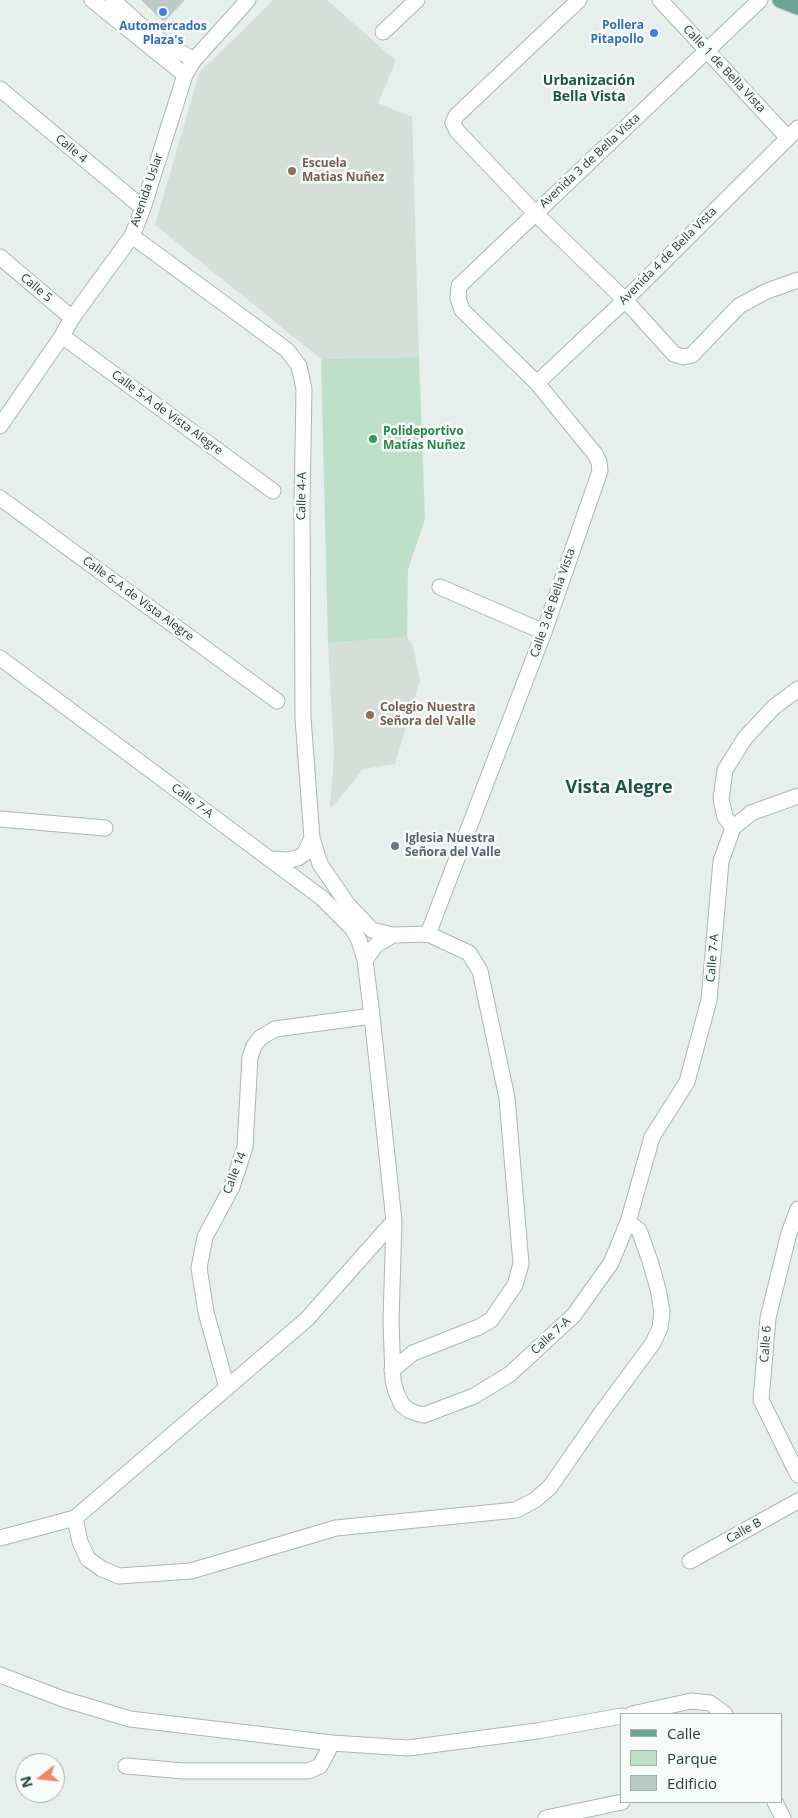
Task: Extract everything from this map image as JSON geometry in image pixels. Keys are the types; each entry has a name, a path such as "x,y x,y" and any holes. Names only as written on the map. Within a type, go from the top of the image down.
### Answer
{"main road":[{"path":"780,0 798,7"}],"street":[{"path":"92,0 185,75"},
{"path":"112,0 151,35 194,60"},
{"name":"Avenida Uslar","path":"0,425 62,336 72,318 132,236 143,208 185,75 194,60 248,0"},
{"path":"383,32 417,0"},
{"path":"579,0 456,116 454,123 457,131 534,213 625,300 674,354 683,357 692,354 739,306 766,291 798,280"},
{"name":"Calle 1 de Bella Vista","path":"660,0 708,51 793,133"},
{"name":"Avenida 3 de Bella Vista","path":"462,310 458,298 459,286 760,0"},
{"name":"Calle 4","path":"0,89 143,208"},
{"name":"Avenida 4 de Bella Vista","path":"538,383 625,300 793,133"},
{"name":"Calle 4-A","path":"132,236 288,350 298,366 304,389 302,506 303,718 312,838"},
{"name":"Calle 5","path":"0,257 72,318"},
{"name":"Calle 3 de Bella Vista","path":"428,934 544,632 600,471 596,454 538,383 462,310"},
{"name":"Calle 5-A de Vista Alegre","path":"62,336 273,491"},
{"name":"Calle 6-A de Vista Alegre","path":"0,498 277,701"},
{"path":"440,587 544,632"},
{"name":"Calle 7-A","path":"0,658 322,898 352,928 359,940 365,960 372,1016 394,1221 390,1320 392,1370 396,1392 402,1405 410,1411 419,1414 424,1415 474,1396 510,1374 574,1315 611,1264 628,1222 652,1137 687,1082 709,1000 721,861 733,828"},
{"path":"798,689 774,707 746,738 726,770 722,799 724,817 733,828 751,813 798,796"},
{"path":"0,819 105,828"},
{"path":"270,858 287,860 298,858 305,853 312,838"},
{"path":"312,838 320,864 348,905 372,930 393,935 428,934 469,953 480,971 507,1098 520,1264 515,1285 491,1320 479,1327 413,1353 392,1370"},
{"path":"365,960 376,945 393,935"},
{"name":"Calle 14","path":"227,1388 206,1312 199,1268 204,1237 232,1187 245,1147 250,1057 254,1046 260,1038 275,1029 372,1016"},
{"name":"Calle 6","path":"796,1220 768,1318 762,1400 798,1475"},
{"path":"0,1538 75,1518 307,1319 394,1221"},
{"path":"75,1518 80,1542 88,1559 102,1569 119,1576 191,1571 336,1528 516,1510 535,1500 550,1487 653,1343 660,1328 662,1312 650,1261 639,1230 628,1222"},
{"name":"Calle B","path":"690,1561 798,1501"},
{"path":"0,1675 63,1699 130,1719 332,1742 408,1748 538,1731 620,1716"},
{"path":"637,1713 691,1701 710,1704 724,1713"},
{"path":"126,1766 184,1771 308,1771 320,1766 332,1742"},
{"path":"546,1818 620,1802"},
{"path":"776,1803 783,1818"}],"shaded area":[{"name":"Escuela Matias Nuñez","path":"273,0 327,0 396,61 378,103 412,117 419,357 321,359 155,225 199,73"},
{"name":"Colegio Nuestra Señora del Valle","path":"407,637 413,646 420,680 395,764 363,769 330,808 334,754 328,643"}],"green space":[{"name":"Polideportivo Matías Nuñez","path":"419,357 425,519 408,569 407,637 328,643 321,359"}],"building":[{"name":"Automercados Plaza's","path":"141,0 185,0 164,22"}],"place":[{"name":"Automercados Plaza's","path":"163,12"},
{"name":"Pollera Pitapollo","path":"654,33"},
{"name":"Escuela Matias Nuñez","path":"292,171"},
{"name":"Polideportivo Matías Nuñez","path":"373,439"},
{"name":"Colegio Nuestra Señora del Valle","path":"370,715"},
{"name":"Iglesia Nuestra Señora del Valle","path":"395,846"}],"district":[{"name":"Urbanización Bella Vista","path":"589,89"},
{"name":"Vista Alegre","path":"619,788"}]}
